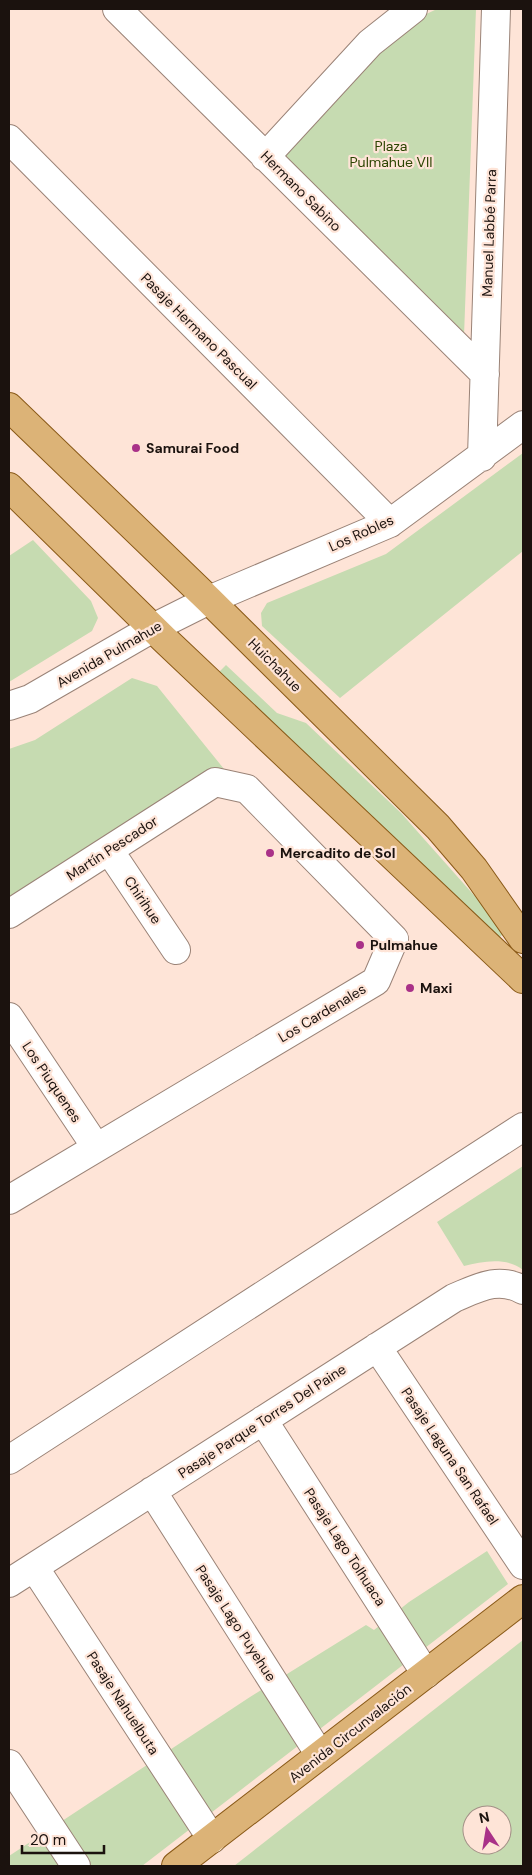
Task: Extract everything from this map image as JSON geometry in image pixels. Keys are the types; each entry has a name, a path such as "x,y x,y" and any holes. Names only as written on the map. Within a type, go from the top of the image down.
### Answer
{"main road":[{"name":"Huichahue","path":"9,407 209,600 438,827 474,869 523,939"},
{"path":"9,487 153,628 523,979"},
{"name":"Avenida Circunvalación","path":"176,1866 523,1599"}],"street":[{"path":"266,157 370,43 413,9"},
{"name":"Manuel Labbé Parra","path":"482,456 496,9"},
{"name":"Hermano Sabino","path":"120,10 485,374"},
{"name":"Pasaje Hermano Pascual","path":"9,139 390,523"},
{"name":"Los Robles","path":"209,600 390,523 523,425"},
{"name":"Avenida Pulmahue","path":"9,706 30,699 153,628 209,600"},
{"name":"Martín Pescador","path":"9,914 215,782"},
{"name":"Los Cardenales","path":"96,1147 376,981 394,939 247,789 215,782"},
{"name":"Chirihue","path":"109,850 176,950"},
{"name":"Los Piuquenes","path":"9,1017 96,1147"},
{"path":"9,1460 523,1127"},
{"path":"9,1200 96,1147"},
{"name":"Pasaje Parque Torres Del Paine","path":"9,1584 454,1298 494,1283 507,1284 523,1290"},
{"name":"Pasaje Laguna San Rafael","path":"377,1347 523,1565"},
{"name":"Pasaje Lago Tolhuaca","path":"263,1420 426,1674"},
{"name":"Pasaje Lago Puyehue","path":"152,1491 320,1756"},
{"name":"Pasaje Nahuelbuta","path":"34,1567 212,1839"},
{"path":"9,1764 76,1866"}],"green space":[{"name":"Plaza Pulmahue VII","path":"437,9 476,9 464,336 281,159 403,25"},
{"path":"523,453 523,551 340,698 262,626 261,613 267,603 386,554"},
{"path":"33,540 91,601 98,618 92,631 9,682 9,556"},
{"path":"226,665 277,713 306,723 401,813 503,928 504,933 500,937 494,936 217,674"},
{"path":"132,678 157,686 224,769 9,899 9,749 35,740"},
{"path":"523,1166 523,1270 510,1263 495,1261 464,1266 437,1222"},
{"path":"487,1551 508,1584 142,1866 9,1866 9,1856 250,1697 366,1625 374,1630 409,1602"},
{"path":"523,1640 523,1866 234,1866"}],"place":[{"name":"Samurai Food","path":"136,448"},
{"name":"Mercadito de Sol","path":"270,853"},
{"name":"Pulmahue","path":"360,945"},
{"name":"Maxi","path":"410,988"}]}
